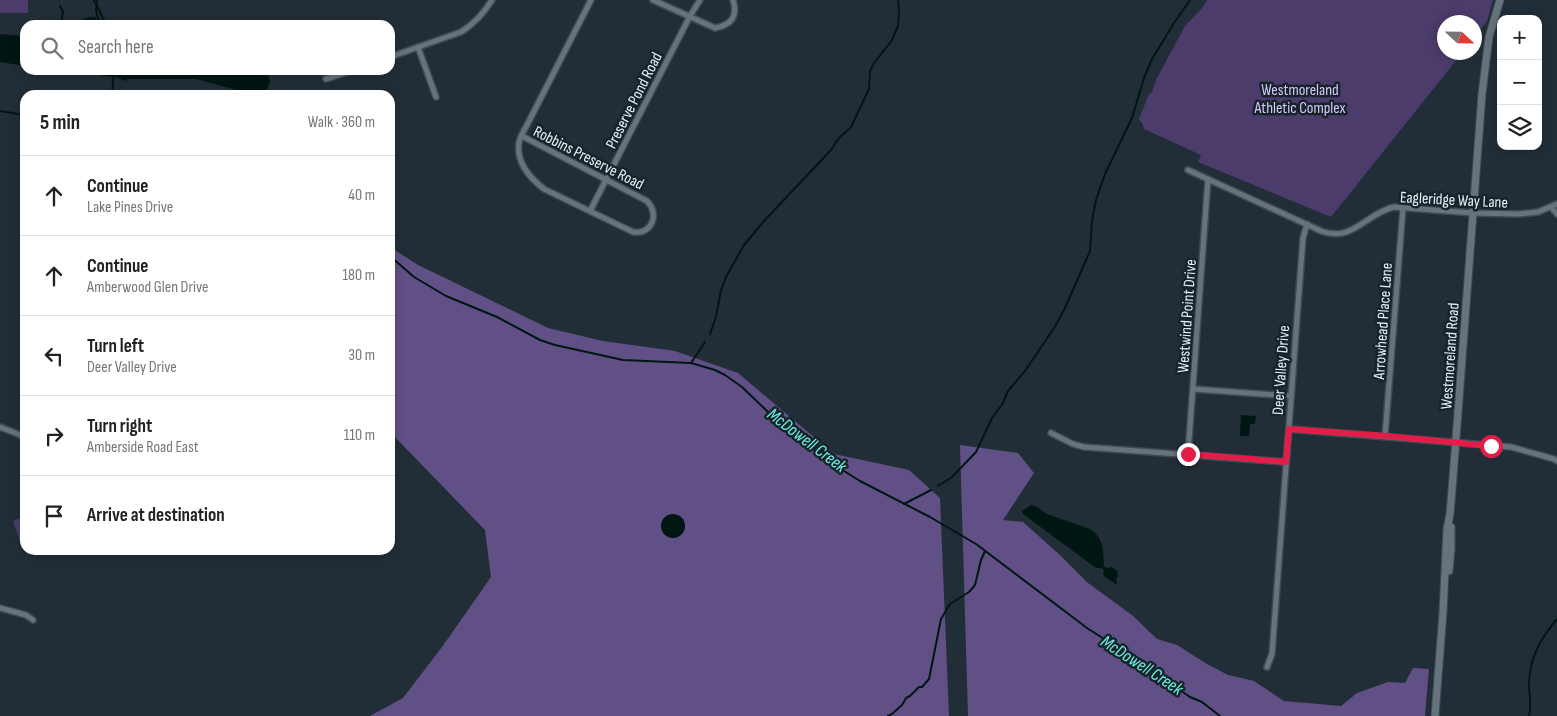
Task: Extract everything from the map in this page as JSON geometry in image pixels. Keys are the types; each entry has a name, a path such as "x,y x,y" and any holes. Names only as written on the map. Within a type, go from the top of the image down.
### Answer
{"street":[{"path":"395,55 454,35 480,17 492,0"},
{"name":"Robbins Preserve Road","path":"522,136 646,201 651,205 654,212 652,223 643,231 632,232 544,189 533,181 525,170 519,156 519,142 522,136 591,0"},
{"path":"653,0 715,28 724,26 732,20 736,11 734,0"},
{"name":"Preserve Pond Road","path":"590,211 700,0"},
{"name":"Westmoreland Road","path":"1435,716 1447,528 1450,514 1456,442 1485,63 1489,37 1500,0"},
{"path":"418,47 436,97"},
{"path":"326,79 338,75"},
{"name":"Eagleridge Way Lane","path":"1188,170 1328,233 1341,234 1351,231 1388,209 1403,208 1473,213 1525,214 1538,212 1557,204"},
{"name":"Westwind Point Drive","path":"1188,454 1208,180"},
{"path":"1551,207 1557,214"},
{"name":"Arrowhead Place Lane","path":"1386,436 1403,208"},
{"name":"Deer Valley Drive","path":"1267,667 1272,654 1303,238 1307,224"},
{"path":"1192,389 1291,396"},
{"path":"0,427 20,435"},
{"path":"1289,429 1511,447 1557,461"},
{"path":"1051,433 1072,444 1084,447 1286,462"},
{"path":"0,608 26,615 33,620"}],"green space":[{"path":"0,0 28,0 28,13 0,13"},
{"name":"Westmoreland Athletic Complex","path":"1207,0 1493,0 1487,21 1482,27 1482,15 1437,15 1437,60 1456,60 1331,217 1198,162 1201,155 1144,129 1139,119 1149,94 1152,92 1156,80 1185,26"},
{"path":"20,518 20,541 13,521"}],"shaded area":[{"path":"96,17 97,20 82,20"},
{"path":"0,34 20,36 20,65 0,62"},
{"path":"98,75 268,75 270,81 267,90 235,90 196,79 128,79 126,81 115,77"},
{"path":"395,250 418,265 548,328 603,341 675,351 738,373 834,454 909,470 940,498 949,716 370,716 403,698 442,647 491,577 485,530 395,437"},
{"path":"1241,415 1256,416 1255,424 1250,424 1249,436 1240,436"},
{"path":"960,445 1018,453 1034,473 1003,520 1023,522 1088,583 1132,615 1157,639 1177,645 1228,675 1254,681 1284,701 1341,706 1357,693 1388,682 1405,683 1413,668 1429,669 1425,716 968,716"},
{"path":"1031,505 1038,507 1047,514 1090,529 1095,533 1102,545 1104,566 1107,568 1112,567 1117,571 1117,585 1104,576 1102,568 1096,568 1023,514 1022,511"},
{"path":"673,514 678,515 684,521 684,531 678,537 673,538 668,537 662,531 661,526 662,521 668,515"}],"waterway":[{"path":"94,0 104,20"},
{"path":"97,0 96,11 99,20"},
{"path":"710,334 716,317 721,290 744,245 831,150 839,138 851,127 869,89 870,71 892,40 898,26 898,0"},
{"path":"938,486 952,477 976,452 992,418 1003,403 1008,391 1025,371 1065,308 1090,251 1092,221 1096,200 1105,174 1132,118 1152,59 1190,0"},
{"path":"60,6 63,12 62,20"},
{"path":"112,90 114,75"},
{"name":"McDowell Creek","path":"0,111 20,114"},
{"name":"McDowell Creek","path":"395,260 414,277 446,296 497,317 540,340 623,360 691,363 725,375 742,387 769,413 833,464 860,481 930,517 976,544 1087,628 1190,697 1202,702 1220,716"},
{"path":"691,363 705,342"},
{"path":"904,504 931,490"},
{"path":"888,716 929,679 941,619 950,604 969,592 975,585 985,551"},
{"path":"1529,716 1531,665 1541,641 1557,619"}],"route":[{"path":"1188,454 1286,462 1289,429 1491,446"}]}
